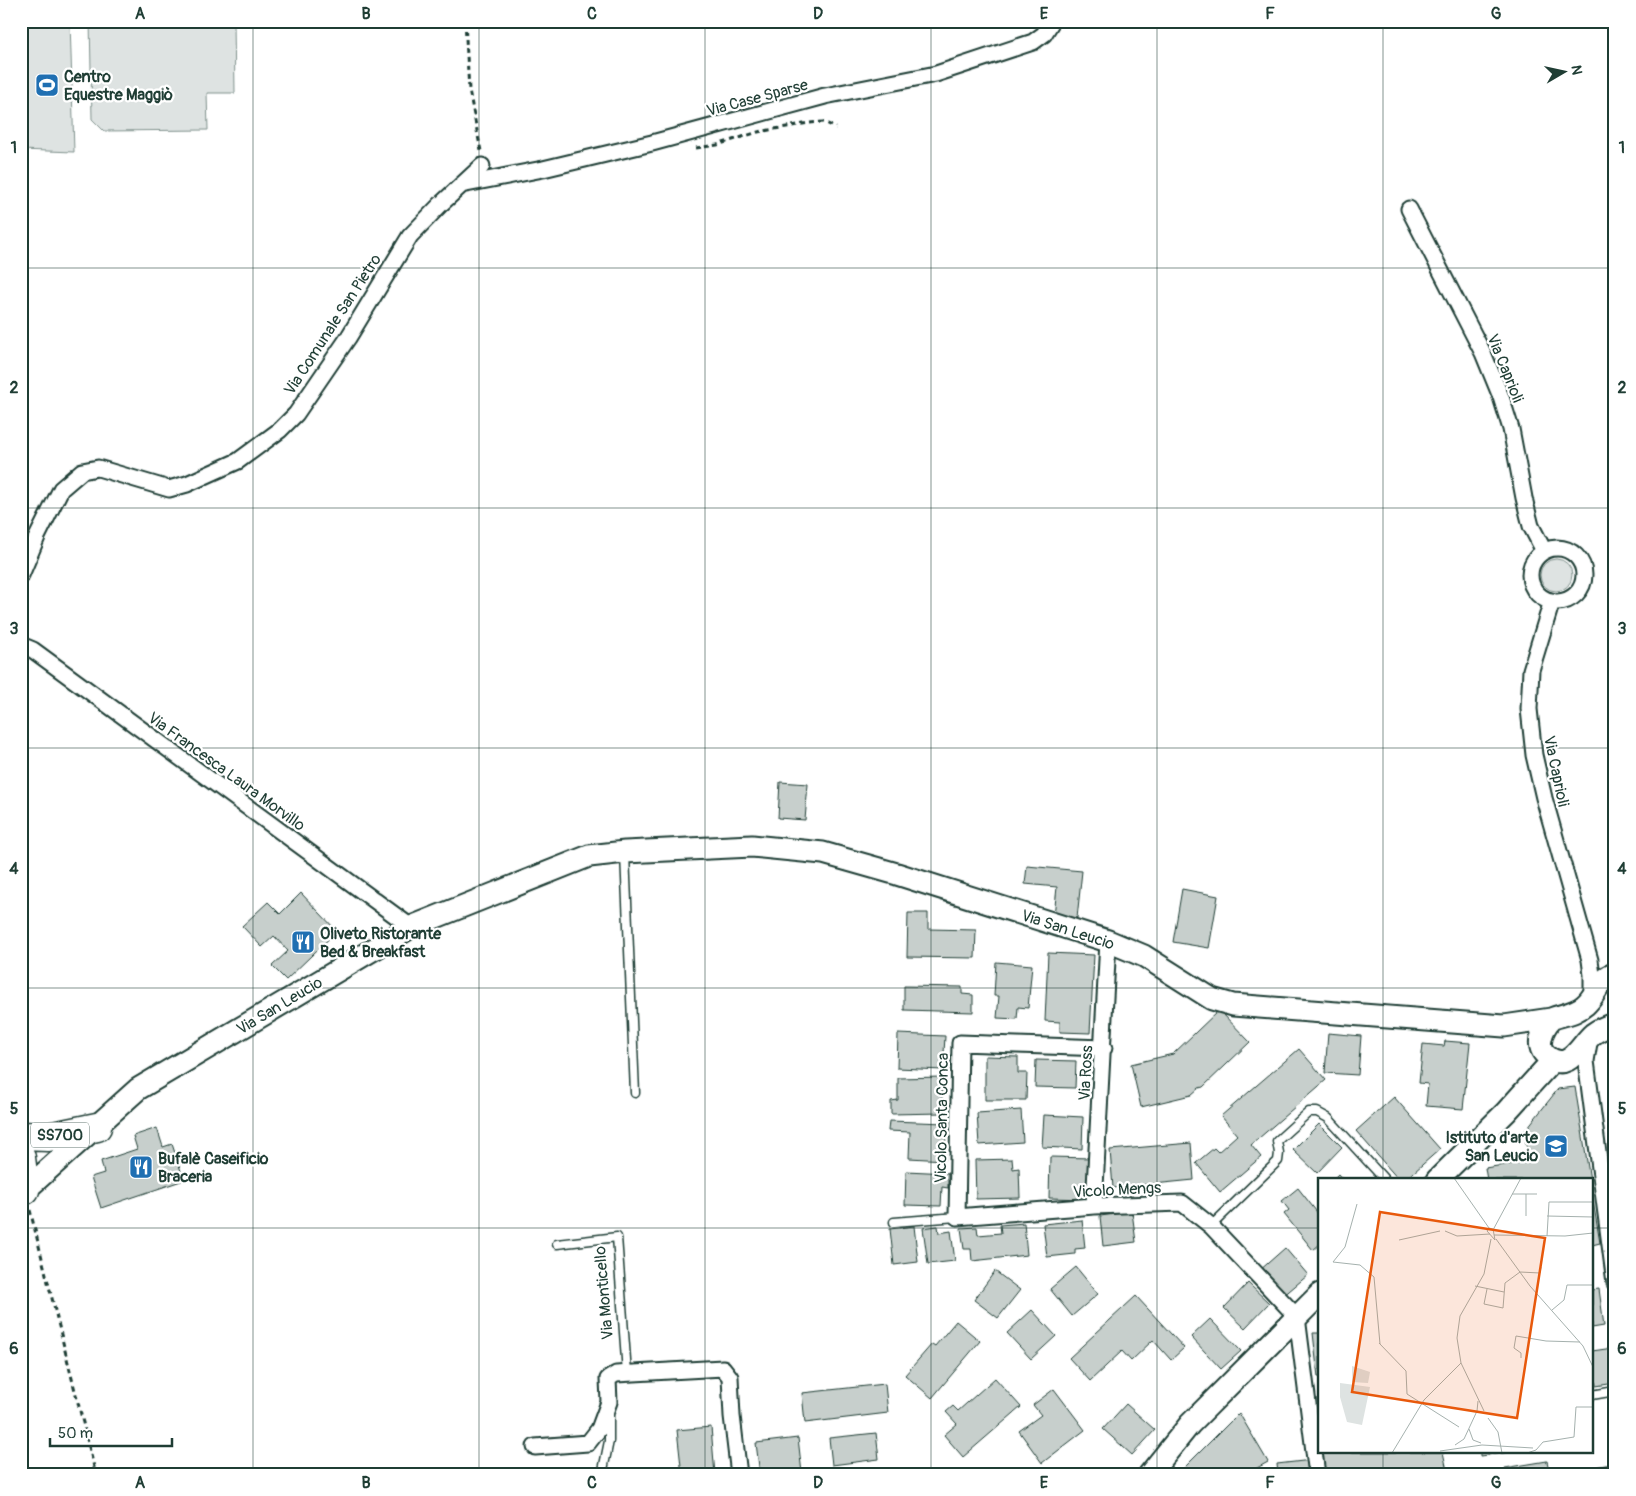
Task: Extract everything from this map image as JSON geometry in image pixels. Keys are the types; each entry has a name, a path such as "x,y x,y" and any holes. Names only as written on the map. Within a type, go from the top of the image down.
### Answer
{"highway":[{"name":"SS700","path":"21,1136 48,1137 97,1127"},
{"name":"SS700","path":"21,1158 23,1191"}],"street":[{"name":"Via Case Sparse","path":"461,185 634,147 824,96 936,74 1033,42 1044,34 1052,21"},
{"name":"Via Comunale San Pietro","path":"21,574 61,489 82,471 98,468 169,489 187,484 238,461 280,430 296,414 348,338 410,236 482,166"},
{"name":"Via Caprioli","path":"1409,209 1483,353 1501,397 1511,429 1531,526 1544,551"},
{"path":"1552,548 1568,550 1580,560 1583,567 1582,583 1574,596 1560,602 1552,601 1544,599 1533,587 1530,579 1532,563 1544,551 1552,548"},
{"name":"Via Caprioli","path":"1552,601 1531,670 1529,709 1534,755 1544,798 1592,974 1591,999"},
{"name":"Via Francesca Laura Morvillo","path":"21,645 33,650 411,927"},
{"name":"Via San Leucio","path":"23,1191 138,1089 411,927 589,856 625,852 752,846 823,853 897,874 1108,941 1144,956 1212,999 1233,1005 1504,1026 1572,1014 1586,1005 1599,986 1612,974"},
{"name":"Via Ross","path":"1094,1206 1104,1048 1108,941"},
{"name":"Via Caprioli","path":"1586,947 1595,962 1612,974"},
{"path":"1551,1019 1541,1034 1540,1044 1542,1052 1578,1072 1583,1080 1591,1103"},
{"path":"1439,1178 1559,1061 1575,1056 1590,1037 1606,1026 1615,1024"},
{"name":"Via San Leucio","path":"1504,1026 1528,1036 1540,1044"},
{"path":"1590,1037 1586,1061 1615,1284"},
{"name":"Vicolo Santa Conca","path":"957,1217 960,1043 1104,1048"},
{"name":"Vicolo Mengs","path":"957,1217 1094,1206 1182,1203 1211,1226 1296,1317"},
{"path":"1149,1475 1190,1424 1318,1296"},
{"path":"1296,1317 1317,1475"},
{"path":"535,1447 588,1443 599,1429 610,1402 608,1379 616,1374 724,1368 730,1377 732,1416 739,1475"}],"lane":[{"path":"625,852 635,1093"},
{"path":"1211,1226 1278,1161 1280,1153 1277,1141 1309,1112 1317,1112 1328,1118 1383,1178"},
{"name":"Vicolo Mengs","path":"894,1222 957,1217"},
{"name":"Via Monticello","path":"557,1244 618,1237 627,1374"},
{"path":"1594,1394 1615,1391"},
{"path":"602,1475 609,1441 610,1402"}],"path":[{"path":"464,21 469,90 480,139 482,166"},
{"path":"23,1191 96,1475"}],"shaded area":[{"name":"Centro Equestre Maggiò","path":"21,21 70,21 74,152 21,150"},
{"path":"90,21 234,21 235,93 207,93 208,130 104,131 92,119"},
{"path":"1556,559 1568,563 1572,575 1568,587 1556,591 1544,587 1540,575 1544,563"}],"building":[{"path":"780,782 808,784 805,820 778,818"},
{"path":"1027,866 1082,871 1077,918 1054,916 1057,887 1025,884"},
{"path":"1182,889 1218,896 1209,948 1173,942"},
{"name":"Oliveto Ristorante Bed & Breakfast","path":"301,893 337,931 286,980 272,966 288,951 274,936 262,947 242,926 268,902 280,914"},
{"path":"908,913 928,913 928,929 976,930 975,958 907,957"},
{"path":"1048,953 1094,955 1090,1033 1060,1032 1060,1022 1045,1021"},
{"path":"996,962 1032,965 1028,1008 1018,1007 1017,1019 997,1018 999,996 994,996"},
{"path":"904,986 962,987 962,994 973,995 973,1012 904,1010"},
{"path":"1219,1010 1250,1042 1203,1087 1191,1095 1141,1107 1131,1064 1173,1054"},
{"path":"1328,1033 1361,1036 1358,1075 1325,1073"},
{"path":"898,1034 945,1036 943,1070 897,1068"},
{"path":"1445,1041 1470,1043 1463,1109 1426,1106 1428,1084 1419,1083 1423,1044 1444,1046"},
{"path":"1299,1049 1326,1080 1251,1145 1261,1157 1220,1192 1196,1163 1214,1148 1218,1152 1237,1135 1221,1116"},
{"path":"985,1056 1018,1057 1018,1073 1027,1073 1026,1100 985,1100"},
{"path":"1036,1060 1076,1061 1075,1088 1035,1087"},
{"path":"942,1077 942,1113 891,1114 891,1101 898,1100 898,1078"},
{"name":"Istituto d'arte San Leucio","path":"1575,1087 1590,1178 1487,1178 1485,1168 1529,1161 1524,1132 1558,1089"},
{"path":"1394,1097 1440,1149 1407,1178 1397,1178 1356,1131"},
{"path":"1021,1110 1023,1142 979,1145 977,1113"},
{"path":"1044,1115 1083,1117 1082,1149 1042,1147"},
{"path":"889,1121 946,1123 945,1160 909,1158 910,1132 888,1131"},
{"path":"1319,1124 1342,1147 1317,1173 1293,1150"},
{"name":"Bufalè Caseificio Braceria","path":"157,1128 163,1147 172,1144 184,1180 101,1208 91,1177 104,1173 101,1161 137,1149 133,1136"},
{"path":"1191,1143 1194,1180 1113,1188 1110,1150"},
{"path":"1050,1157 1091,1158 1090,1199 1049,1198"},
{"path":"1012,1159 1013,1169 1019,1168 1020,1198 976,1199 975,1160"},
{"path":"906,1171 948,1173 948,1188 942,1187 941,1206 905,1205"},
{"path":"1298,1188 1318,1213 1318,1246 1313,1250 1284,1214 1289,1210 1282,1201"},
{"path":"1594,1207 1600,1243 1594,1244"},
{"path":"1132,1212 1136,1242 1103,1246 1100,1216"},
{"path":"1082,1220 1085,1248 1075,1249 1075,1254 1047,1257 1043,1224"},
{"path":"1024,1223 1027,1255 972,1261 971,1249 964,1249 961,1228 977,1227 978,1235 1001,1233 1000,1225"},
{"path":"914,1226 918,1262 894,1265 890,1229"},
{"path":"938,1226 939,1233 951,1231 955,1261 928,1264 923,1228"},
{"path":"1285,1248 1308,1275 1282,1297 1259,1271"},
{"path":"1076,1267 1098,1294 1072,1316 1050,1289"},
{"path":"995,1271 1020,1290 998,1318 974,1300"},
{"path":"1248,1283 1269,1303 1245,1328 1224,1308"},
{"path":"1599,1289 1604,1326 1594,1328 1594,1290"},
{"path":"1136,1296 1184,1348 1171,1360 1153,1340 1131,1361 1122,1351 1090,1381 1069,1358"},
{"path":"1032,1310 1056,1336 1031,1359 1007,1333"},
{"path":"1210,1319 1241,1351 1221,1369 1191,1337"},
{"path":"956,1321 980,1341 932,1398 905,1375 932,1344 935,1346"},
{"path":"1313,1333 1318,1333 1318,1377"},
{"path":"1613,1348 1615,1383 1596,1386 1594,1351"},
{"path":"995,1378 1021,1407 963,1457 944,1435 957,1424 946,1412 953,1406 958,1411"},
{"path":"885,1384 888,1413 805,1423 802,1393"},
{"path":"1054,1389 1085,1430 1042,1463 1019,1431 1041,1415 1033,1405"},
{"path":"1126,1404 1155,1430 1132,1455 1103,1429"},
{"path":"1239,1413 1268,1462 1244,1475 1177,1475"},
{"path":"711,1427 715,1475 682,1475 677,1430"},
{"path":"876,1433 879,1459 832,1465 829,1438"},
{"path":"798,1438 802,1473 760,1475 756,1443"},
{"path":"1320,1454 1443,1454 1448,1475 1322,1475"},
{"path":"1312,1460 1314,1475 1278,1475 1277,1464"},
{"path":"1547,1461 1550,1475 1506,1475 1505,1468"},
{"path":"1610,1464 1611,1475 1569,1475 1569,1472"},
{"path":"1093,1469 1096,1475 1084,1475"}],"place":[{"name":"Centro Equestre Maggiò","path":"47,85"},
{"name":"Oliveto Ristorante Bed & Breakfast","path":"303,942"},
{"name":"Istituto d'arte San Leucio","path":"1556,1146"},
{"name":"Bufalè Caseificio Braceria","path":"141,1167"}]}
